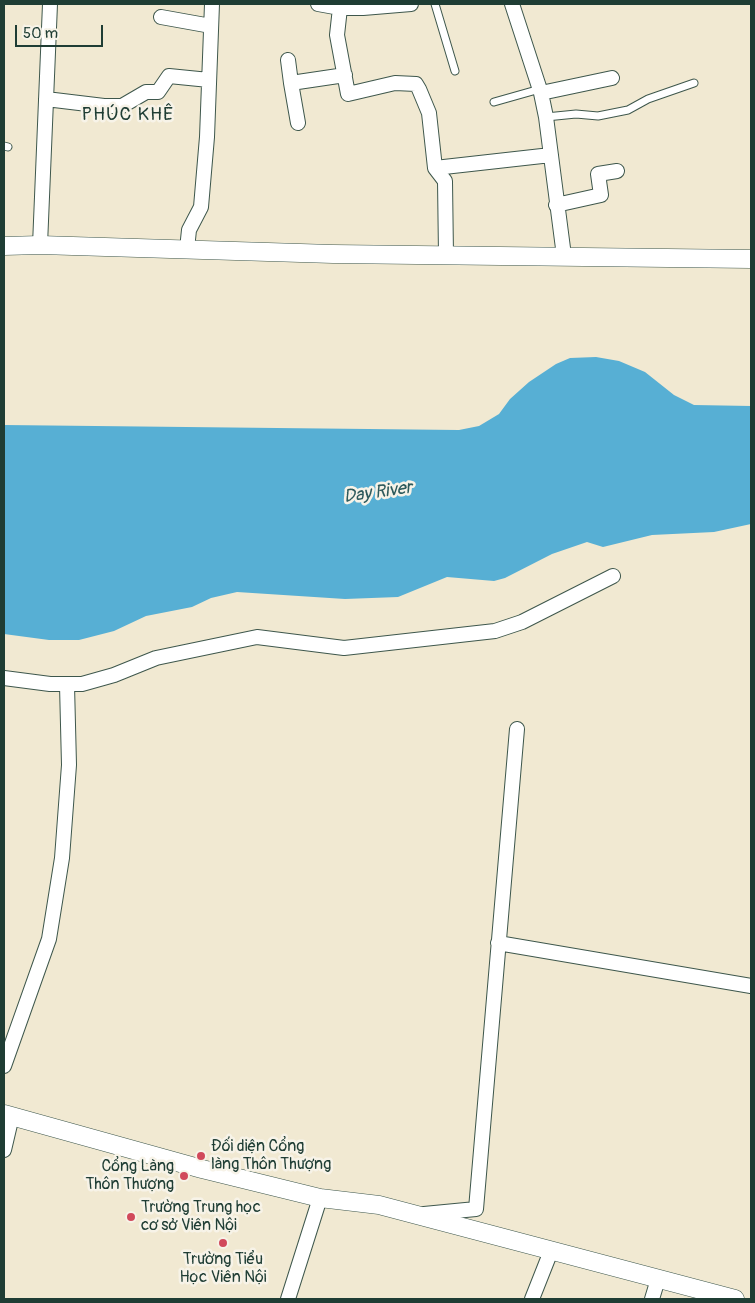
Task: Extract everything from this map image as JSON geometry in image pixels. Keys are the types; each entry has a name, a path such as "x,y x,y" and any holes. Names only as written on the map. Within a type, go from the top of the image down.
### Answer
{"street":[{"path":"40,245 50,4"},
{"path":"187,249 190,230 201,207 212,4"},
{"path":"318,4 340,8 411,4"},
{"path":"512,4 540,91 546,117 564,256"},
{"path":"340,8 338,35 348,94 395,83 416,84 429,113 435,168 445,181 446,255"},
{"path":"161,17 211,26"},
{"path":"288,60 298,124"},
{"path":"291,83 345,75"},
{"path":"46,99 104,106 122,106 146,92 158,92 169,76 209,80"},
{"path":"540,91 612,78"},
{"path":"435,168 551,155"},
{"path":"556,205 601,195 598,174 617,171"},
{"path":"4,246 40,245 446,255 751,259"},
{"path":"4,678 67,685 95,681 156,658 257,637 344,648 495,631 522,622 613,576"},
{"path":"4,1066 27,1003 50,930 62,858 69,765 67,685"},
{"path":"416,1215 476,1209 517,729"},
{"path":"498,943 751,986"},
{"path":"4,1150 8,1115 202,1169 320,1198 379,1206 416,1215 735,1299"},
{"path":"288,1299 320,1198"},
{"path":"532,1299 551,1251"},
{"path":"652,1299 658,1279"}],"lane":[{"path":"435,4 455,71"},
{"path":"546,117 576,114 598,116 628,110 648,99 694,83"},
{"path":"494,102 540,91"}],"water":[{"name":"Day River","path":"596,357 619,361 645,372 674,395 694,405 751,406 751,524 714,532 652,535 603,547 587,542 552,554 505,578 494,581 447,577 398,597 345,599 237,592 211,598 192,607 146,616 114,631 79,640 49,640 4,634 4,425 459,430 479,426 499,414 510,399 529,382 556,364 570,358"}],"place":[{"name":"Đối diện Cổng làng Thôn Thượng","path":"201,1156"},
{"name":"Cổng Làng Thôn Thượng","path":"184,1176"},
{"name":"Trường Trung học cơ sở Viên Nội","path":"131,1217"},
{"name":"Trường Tiểu Học Viên Nội","path":"223,1243"}],"district":[{"name":"PHÚC KHÊ","path":"128,115"}]}
